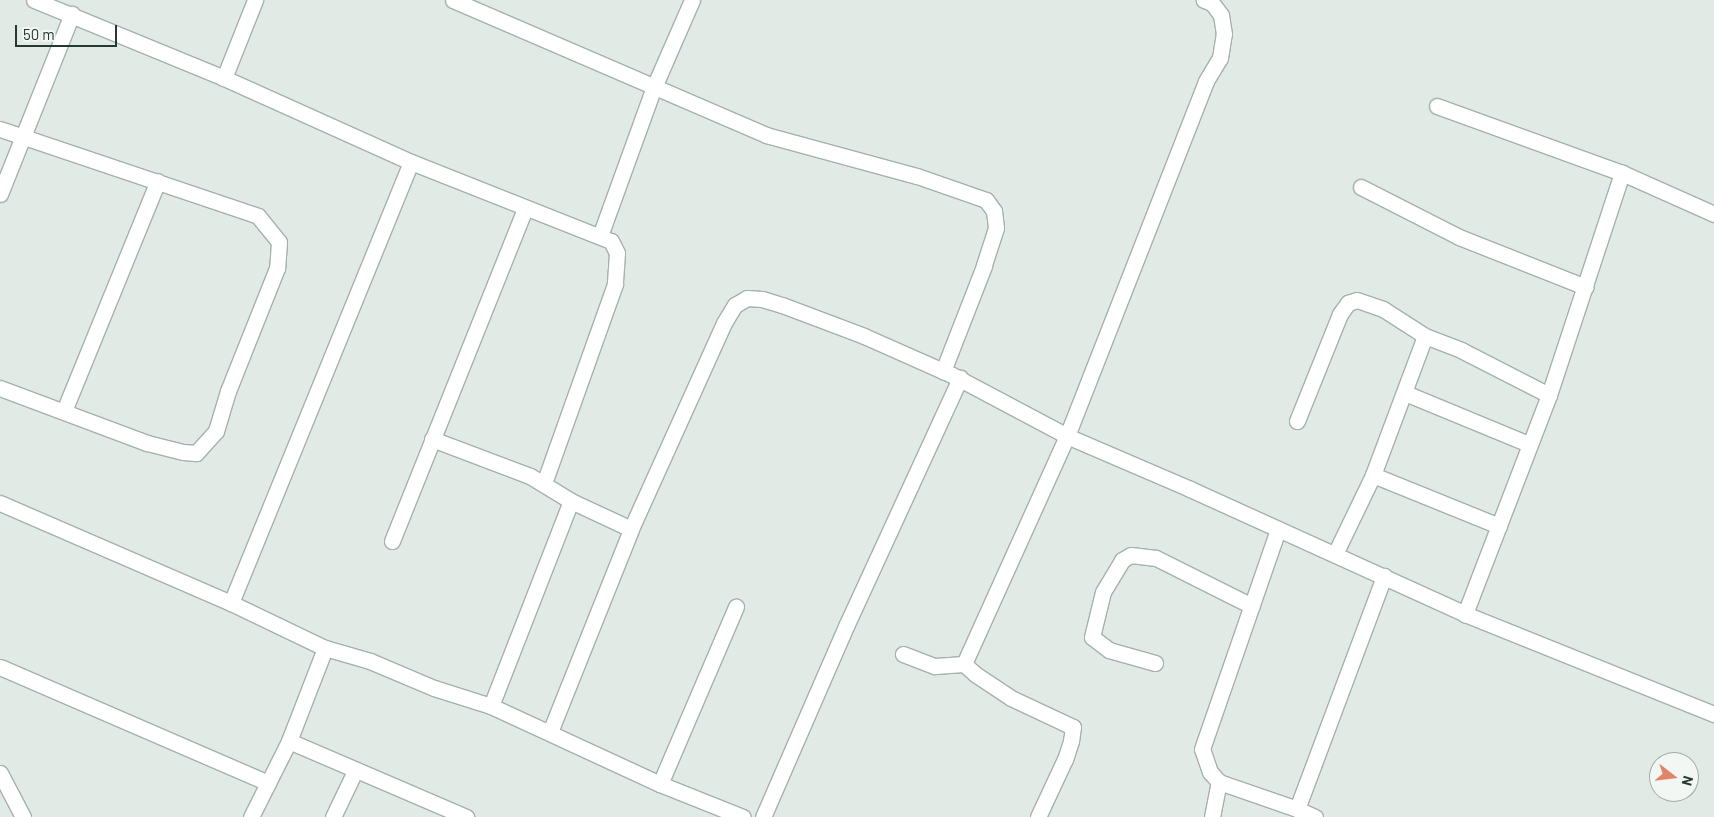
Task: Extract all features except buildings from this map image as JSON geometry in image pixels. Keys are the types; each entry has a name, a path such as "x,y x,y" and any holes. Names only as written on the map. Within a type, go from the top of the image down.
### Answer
{"street":[{"path":"34,0 224,78 411,162 611,241 618,253 615,284 544,484"},
{"path":"224,78 254,0"},
{"path":"453,0 766,135 883,166 986,200 994,211 996,228 984,266 943,371"},
{"path":"600,236 654,87 692,0"},
{"path":"964,664 1067,436 1206,81 1220,58 1224,34 1221,15 1212,3 1204,0"},
{"path":"0,194 72,14"},
{"path":"1437,106 1622,173 1714,214"},
{"path":"0,128 24,138 158,181 258,216 279,242 278,268 228,391 216,431 196,453 183,452 140,441 0,388"},
{"path":"232,603 411,162"},
{"path":"1465,614 1549,394 1622,173"},
{"path":"64,411 158,181"},
{"path":"1361,187 1459,237 1585,287"},
{"path":"392,541 525,208"},
{"path":"550,732 631,529 724,323 735,305 747,298 762,299 782,305 864,336 960,378 1067,436 1190,489 1465,614 1714,714"},
{"path":"1297,421 1340,314 1348,302 1358,300 1383,309 1426,336 1468,353 1549,394"},
{"path":"1335,554 1373,475 1426,336"},
{"path":"763,817 847,624 960,378"},
{"path":"1405,393 1529,444"},
{"path":"432,439 544,484 571,501 631,529"},
{"path":"1373,475 1500,526"},
{"path":"491,706 571,501"},
{"path":"0,503 232,603 325,648 370,661 434,688 491,706 660,784 743,817"},
{"path":"1278,530 1202,748 1210,772 1219,782 1315,817"},
{"path":"1155,663 1109,650 1092,637 1103,592 1122,560 1131,556 1156,558 1252,606"},
{"path":"1297,809 1384,576"},
{"path":"660,784 736,607"},
{"path":"251,817 289,741 325,648"},
{"path":"903,654 935,666 946,667 964,664"},
{"path":"964,664 975,674 1011,698 1073,727 1072,741 1038,817"},
{"path":"0,667 268,783"},
{"path":"289,741 355,771 466,817"},
{"path":"333,817 355,771"},
{"path":"0,773 23,817"},
{"path":"1212,817 1219,782"}]}
